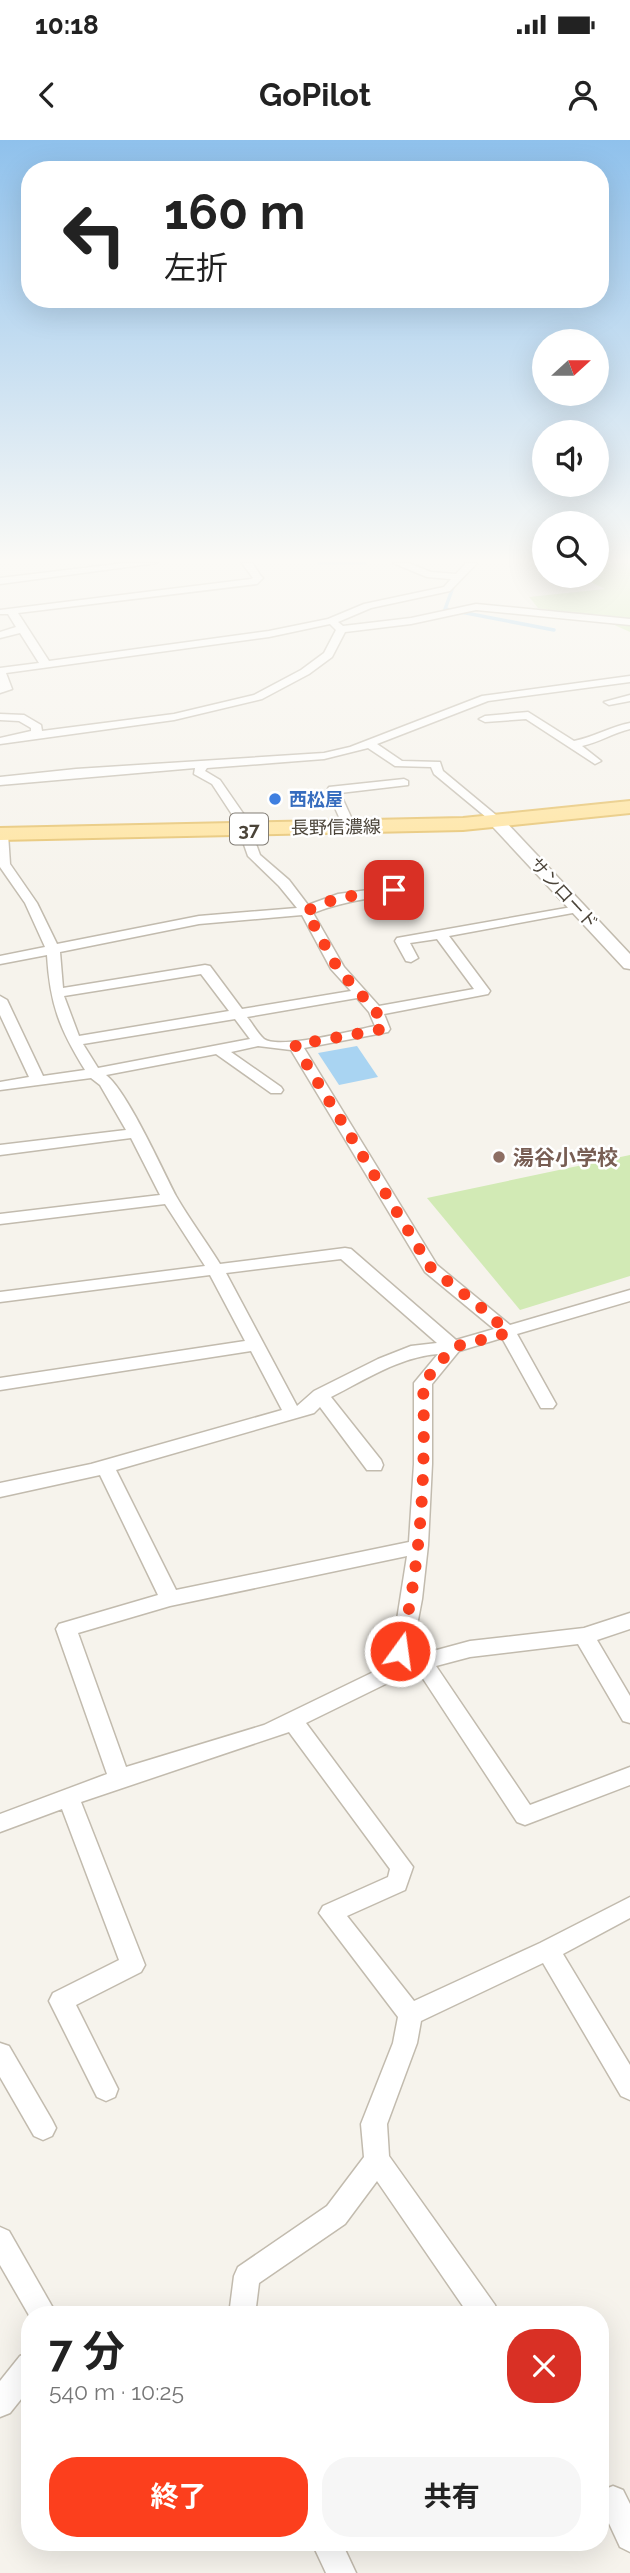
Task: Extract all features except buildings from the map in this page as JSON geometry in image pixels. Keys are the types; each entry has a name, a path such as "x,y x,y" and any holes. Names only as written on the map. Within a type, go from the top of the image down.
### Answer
{"main road":[{"name":"長野信濃線","path":"1,834 498,823 630,807"}],"street":[{"path":"0,690 8,689 2,677"},
{"path":"0,741 174,717 258,697 297,677"},
{"path":"0,781 76,773 324,756 369,744 486,698 630,679"},
{"path":"609,702 630,698"},
{"path":"485,719 528,715 547,732 575,744 595,761"},
{"path":"0,717 16,716 32,721 37,727 36,733 18,738"},
{"path":"575,744 600,739 611,730 630,726"},
{"path":"369,744 399,764 436,764 438,772 498,823"},
{"path":"56,993 205,969 237,1015 259,1042 267,1047 295,1045 383,1029 376,1011 338,969 306,911 284,883 254,856 245,829 216,782 198,772 202,766"},
{"path":"344,827 345,817 332,790 404,783"},
{"name":"サンロード","path":"498,823 630,964"},
{"path":"1,834 4,864 31,903 53,950 56,993 74,1041 94,1073 106,1082 136,1133 170,1199 216,1270 292,1413"},
{"path":"0,960 199,920 306,911 338,898 373,895 415,886"},
{"path":"411,958 402,941 578,908"},
{"path":"376,1011 483,991 440,934"},
{"path":"0,966 53,950"},
{"path":"74,1041 359,994"},
{"path":"0,1000 38,1080"},
{"path":"0,1086 94,1073 259,1042"},
{"path":"295,1045 431,1268 488,1313 508,1333 547,1404"},
{"path":"219,1049 276,1090"},
{"path":"0,1150 136,1133"},
{"path":"0,1219 170,1199"},
{"path":"0,1297 345,1253 453,1347"},
{"path":"0,1490 106,1466 309,1409 320,1395 417,1350 453,1347 627,1301"},
{"path":"0,1384 256,1345"},
{"path":"400,1668 400,1651 412,1602 417,1547 425,1444 423,1383 453,1347"},
{"path":"320,1395 374,1465"},
{"path":"106,1466 170,1599"},
{"path":"119,1778 66,1629 170,1599 417,1547"},
{"path":"0,1823 119,1778 271,1731 400,1668 470,1649 584,1636 630,1621"},
{"path":"584,1636 630,1715"},
{"path":"422,1661 525,1816 630,1776"},
{"path":"291,1719 402,1867 397,1883 331,1913 410,2014 405,2043 374,2124 377,2160 479,2306"},
{"path":"68,1797 133,1965 61,2001 106,2089"},
{"path":"410,2014 548,1950 630,1907"},
{"path":"548,1950 630,2088"},
{"path":"0,2054 43,2128"},
{"path":"243,2306 247,2276 336,2215 377,2160"},
{"path":"0,2240 39,2306"},
{"path":"0,2403 21,2377"},
{"path":"613,2500 630,2537"},
{"path":"331,2551 341,2573"}],"green space":[{"path":"630,1155 630,1276 520,1310 427,1198"}],"water":[{"path":"357,1046 378,1077 339,1085 318,1053"}],"place":[{"name":"西松屋","path":"275,799"},
{"name":"湯谷小学校","path":"499,1157"}],"route":[{"path":"394,890 338,898 306,911 338,969 376,1011 383,1029 295,1045 431,1268 488,1313 508,1333 453,1347 423,1383 425,1444 417,1547 412,1602 400,1651"}]}
